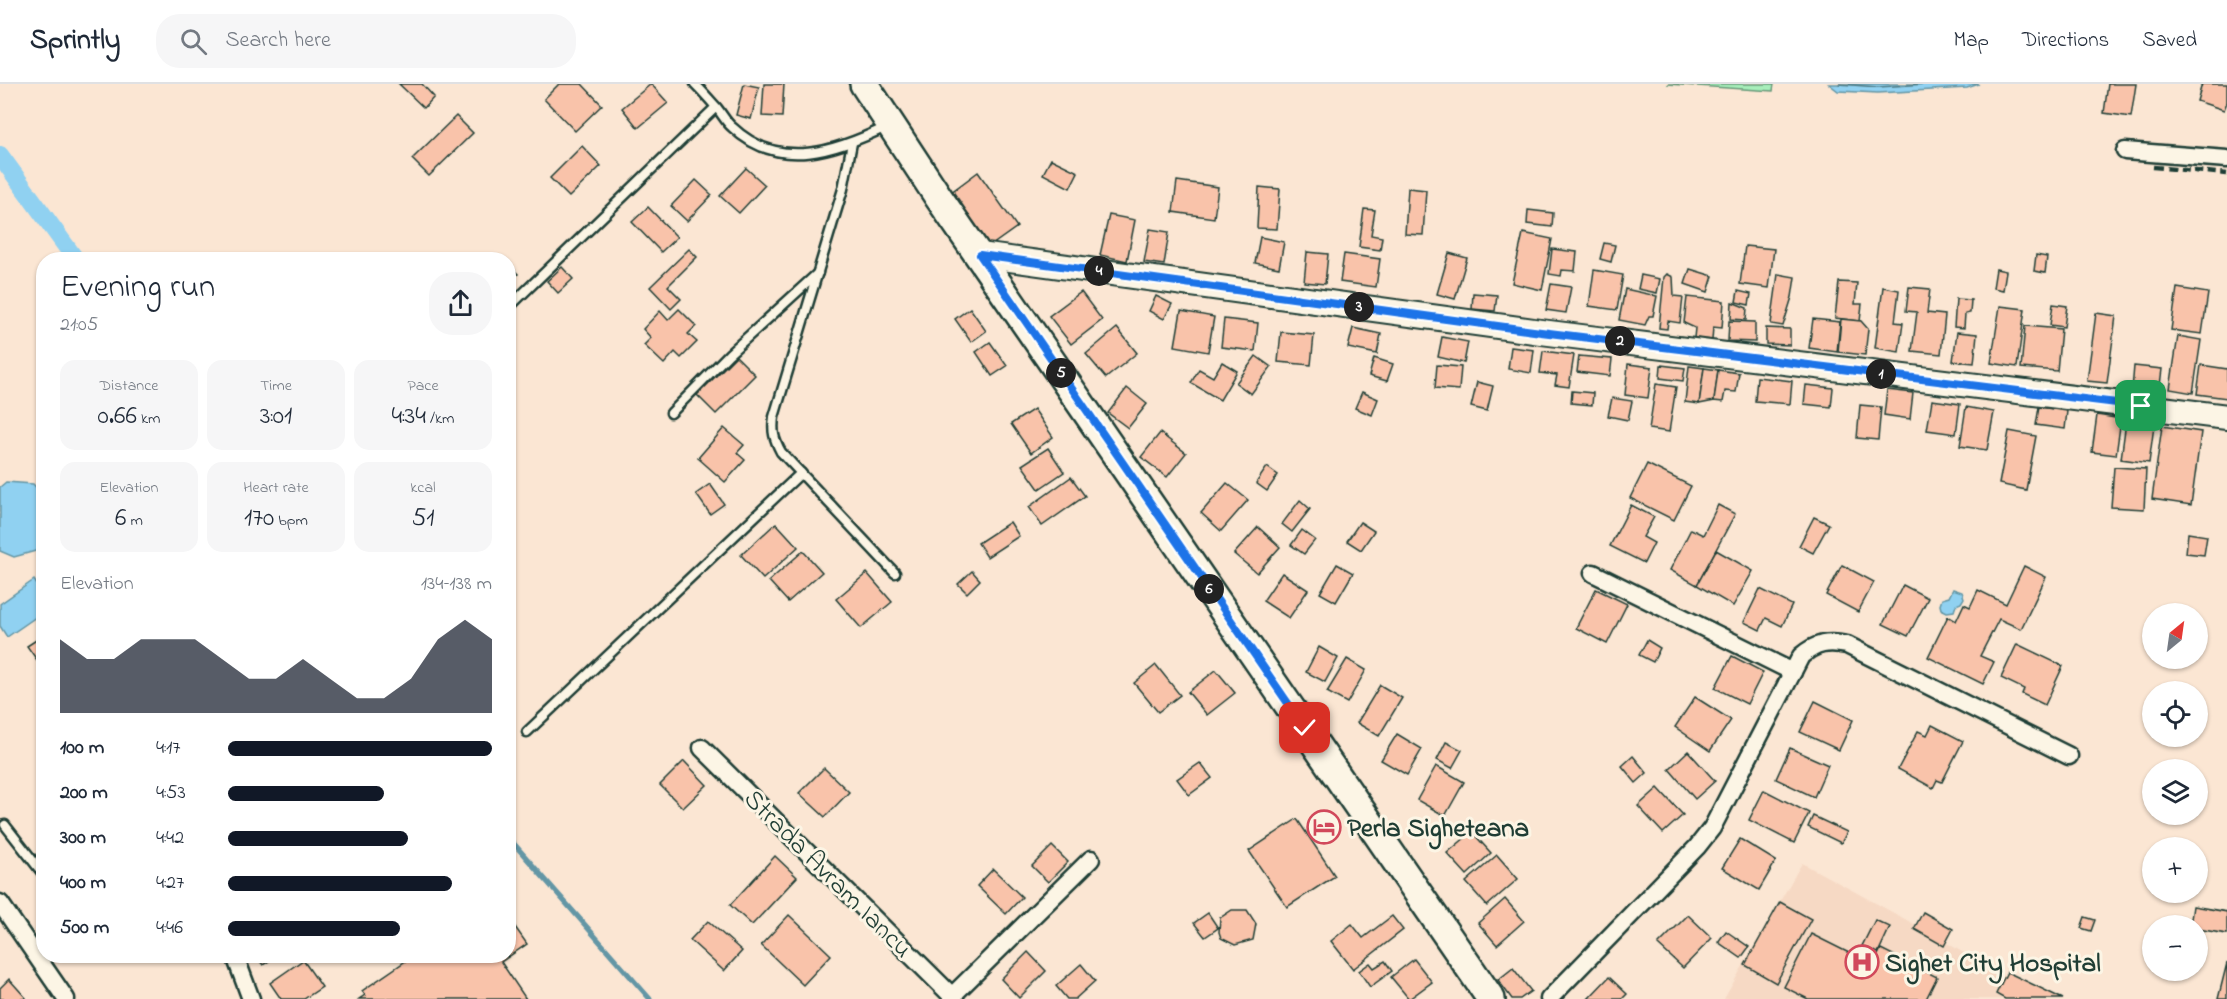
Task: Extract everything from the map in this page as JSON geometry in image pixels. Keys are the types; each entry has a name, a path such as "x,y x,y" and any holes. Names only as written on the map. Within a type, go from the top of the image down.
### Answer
{"main road":[{"path":"864,84 1491,999"},
{"path":"980,255 1530,330 2227,417"}],"street":[{"path":"2125,151 2227,159"},
{"path":"1593,573 1793,672"},
{"path":"1549,999 1697,847 1712,828 1801,656 1810,647 1834,642 1847,645 2069,756"},
{"name":"Strada Avram Iancu","path":"702,748 954,998"},
{"path":"954,998 1091,859"},
{"path":"0,903 36,955"},
{"path":"41,963 66,999"},
{"path":"238,963 252,999"}],"lane":[{"path":"695,84 731,127 759,145 780,153 807,154 852,143 890,125"},
{"path":"516,300 716,107"},
{"path":"852,143 843,189 774,417 774,438 782,452 895,573"},
{"path":"670,413 729,354 818,272"},
{"path":"526,732 801,473"},
{"path":"5,825 36,864"}],"shaded area":[{"name":"Sighet City Hospital","path":"1802,863 1914,924 2043,999 1724,999"}],"green space":[{"path":"1667,84 1774,84 1773,91"}],"water":[{"path":"1829,84 1979,84 1967,88 1878,93 1838,91"},
{"path":"6,482 33,484 36,487 36,551 14,557 0,551 0,487"},
{"path":"34,580 36,583 36,617 7,637 0,626 0,604"},
{"path":"1953,589 1962,592 1964,598 1956,605 1954,611 1947,612 1941,609 1940,605 1942,599 1949,597"}],"building":[{"path":"399,84 422,84 434,97 424,108"},
{"path":"559,84 582,84 602,105 575,131 544,99"},
{"path":"651,84 668,103 638,128 622,108"},
{"path":"744,84 759,87 751,119 736,115"},
{"path":"764,84 784,84 782,117 762,116"},
{"path":"2108,84 2136,84 2131,117 2104,113"},
{"path":"2202,84 2227,84 2227,102 2224,110 2197,101"},
{"path":"456,116 473,133 429,176 412,159"},
{"path":"582,146 601,166 569,197 550,178"},
{"path":"1051,159 1078,172 1070,188 1043,174"},
{"path":"746,168 765,185 739,213 720,196"},
{"path":"978,172 1017,227 989,247 950,193"},
{"path":"696,180 712,195 687,221 671,206"},
{"path":"1177,181 1218,187 1214,218 1173,212"},
{"path":"1259,187 1280,189 1277,229 1257,228"},
{"path":"1408,188 1426,190 1423,235 1405,234"},
{"path":"648,207 677,237 661,252 632,222"},
{"path":"1364,209 1375,210 1371,235 1382,237 1380,250 1359,247"},
{"path":"1528,210 1553,213 1552,227 1527,224"},
{"path":"1109,215 1135,220 1127,261 1100,255"},
{"path":"1150,229 1169,232 1164,265 1144,262"},
{"path":"1523,233 1552,239 1542,290 1512,283"},
{"path":"1260,237 1284,242 1279,268 1255,263"},
{"path":"1604,243 1615,245 1611,262 1600,259"},
{"path":"1745,246 1774,249 1769,288 1740,284"},
{"path":"689,249 697,257 668,286 681,299 671,309 650,287"},
{"path":"1552,249 1577,252 1575,271 1562,270 1561,276 1549,274"},
{"path":"1307,252 1328,254 1325,284 1304,282"},
{"path":"1449,253 1467,258 1455,299 1437,294"},
{"path":"1344,254 1380,259 1376,287 1340,282"},
{"path":"2036,255 2047,257 2045,273 2034,271"},
{"path":"562,267 573,279 558,293 547,281"},
{"path":"1690,269 1713,276 1708,292 1685,284"},
{"path":"1996,269 2006,271 2003,290 1993,288"},
{"path":"1594,270 1623,275 1617,310 1589,306"},
{"path":"1667,274 1673,277 1674,296 1683,297 1680,323 1668,321 1667,329 1659,328 1664,277"},
{"path":"1778,274 1795,277 1792,297 1783,326 1771,324"},
{"path":"1641,275 1660,279 1657,293 1638,289"},
{"path":"1839,282 1857,283 1855,304 1862,304 1860,321 1835,318"},
{"path":"1551,284 1571,287 1566,313 1546,310"},
{"path":"1883,287 1899,290 1895,322 1903,323 1899,352 1875,348"},
{"path":"1909,287 1930,289 1927,313 1945,315 1941,354 1912,351 1917,312 1906,311"},
{"path":"2177,288 2208,293 2202,334 2171,330"},
{"path":"1625,289 1657,296 1653,316 1649,316 1645,325 1619,320"},
{"path":"1738,291 1751,294 1749,305 1736,302"},
{"path":"1081,292 1102,320 1071,344 1049,316"},
{"path":"1473,293 1497,295 1495,311 1472,309"},
{"path":"1156,296 1172,304 1164,319 1149,311"},
{"path":"1687,297 1724,301 1722,328 1713,327 1712,340 1694,338 1695,328 1684,323"},
{"path":"1956,299 1971,300 1970,313 1965,314 1964,328 1954,327"},
{"path":"1732,302 1747,308 1746,320 1731,319"},
{"path":"2053,304 2067,306 2064,327 2050,325"},
{"path":"2000,306 2025,309 2017,367 1991,363"},
{"path":"970,308 986,331 971,342 955,319"},
{"path":"679,309 696,326 688,334 697,342 681,358 675,352 664,364 644,345 651,338 643,329 660,311 668,320"},
{"path":"1181,311 1214,317 1208,352 1175,346"},
{"path":"2096,313 2116,316 2107,383 2087,381"},
{"path":"1224,319 1258,323 1255,351 1221,347"},
{"path":"1813,319 1840,322 1837,352 1809,348"},
{"path":"1841,319 1861,321 1868,329 1865,355 1838,352"},
{"path":"1729,321 1755,322 1755,342 1728,341"},
{"path":"2025,326 2061,329 2057,371 2021,368"},
{"path":"1117,328 1137,353 1106,378 1086,354"},
{"path":"1353,328 1381,334 1377,354 1348,348"},
{"path":"1766,328 1790,329 1790,345 1766,344"},
{"path":"1281,332 1314,335 1311,365 1278,362"},
{"path":"1957,332 1977,334 1974,363 1953,361"},
{"path":"2178,336 2201,340 2193,393 2170,389"},
{"path":"1442,337 1468,342 1464,363 1438,357"},
{"path":"990,342 1007,366 992,376 976,352"},
{"path":"1511,347 1534,350 1531,373 1508,369"},
{"path":"1543,351 1574,355 1569,387 1555,385 1557,375 1540,373"},
{"path":"736,356 755,375 716,414 697,395"},
{"path":"1256,356 1271,367 1251,394 1236,383"},
{"path":"1579,356 1612,359 1610,376 1577,372"},
{"path":"1374,358 1393,364 1387,381 1369,376"},
{"path":"1222,362 1237,371 1220,400 1191,383 1199,369 1213,377"},
{"path":"1628,364 1652,367 1648,398 1625,395"},
{"path":"1437,365 1461,367 1459,390 1435,388"},
{"path":"1661,365 1685,368 1683,381 1660,378"},
{"path":"2201,365 2227,369 2227,398 2197,394"},
{"path":"1689,366 1704,368 1699,404 1685,402"},
{"path":"2134,366 2162,369 2159,393 2132,390"},
{"path":"1704,368 1718,370 1714,401 1699,404"},
{"path":"1718,370 1739,373 1736,392 1725,391 1723,402 1714,401"},
{"path":"1757,377 1792,381 1790,404 1755,401"},
{"path":"1477,382 1493,386 1487,411 1471,407"},
{"path":"1656,384 1676,387 1669,432 1649,429"},
{"path":"1806,385 1833,388 1831,407 1804,404"},
{"path":"1127,388 1147,404 1128,428 1108,413"},
{"path":"1887,390 1913,393 1910,419 1884,415"},
{"path":"1572,391 1593,393 1592,405 1571,403"},
{"path":"1362,392 1378,399 1372,415 1355,408"},
{"path":"1612,398 1632,401 1628,420 1608,416"},
{"path":"1932,400 1960,404 1956,434 1927,430"},
{"path":"1860,405 1881,407 1878,440 1857,438"},
{"path":"1966,407 1994,412 1987,450 1960,446"},
{"path":"2039,407 2067,411 2065,429 2036,425"},
{"path":"1034,409 1053,437 1031,453 1011,424"},
{"path":"2097,415 2121,419 2116,455 2092,452"},
{"path":"2126,422 2154,426 2149,463 2121,459"},
{"path":"2162,426 2201,432 2191,505 2152,499"},
{"path":"724,428 744,445 737,453 745,460 725,482 698,458"},
{"path":"2009,431 2036,436 2026,490 1999,484"},
{"path":"1160,433 1186,453 1167,477 1141,457"},
{"path":"1048,448 1064,472 1039,489 1022,465"},
{"path":"1647,464 1691,486 1674,520 1630,498"},
{"path":"1267,467 1278,475 1267,491 1256,483"},
{"path":"2114,467 2146,469 2144,509 2111,507"},
{"path":"1071,477 1085,496 1042,526 1029,507"},
{"path":"1227,483 1248,500 1221,531 1201,513"},
{"path":"710,484 724,504 710,514 696,494"},
{"path":"1300,500 1310,509 1292,532 1282,524"},
{"path":"1631,505 1654,517 1643,537 1654,543 1644,563 1610,546"},
{"path":"1718,505 1735,514 1697,585 1670,570 1691,529 1703,535"},
{"path":"1814,517 1829,524 1813,553 1799,546"},
{"path":"1010,522 1019,536 987,557 978,543"},
{"path":"1360,522 1374,531 1361,550 1347,541"},
{"path":"776,523 798,547 763,579 741,555"},
{"path":"1258,527 1280,547 1257,573 1234,554"},
{"path":"1302,530 1315,540 1304,554 1291,545"},
{"path":"2188,533 2207,536 2204,555 2186,553"},
{"path":"1716,550 1753,571 1733,606 1697,585"},
{"path":"803,551 822,572 788,602 769,581"},
{"path":"1337,564 1353,573 1336,602 1320,593"},
{"path":"1842,565 1874,582 1858,612 1826,595"},
{"path":"2024,566 2046,577 2021,629 1999,619 1980,656 1994,662 1983,684 1928,657 1948,616 1956,621 1964,604 1970,607 1978,590 2006,604"},
{"path":"972,571 980,580 967,593 958,584"},
{"path":"867,573 892,602 861,628 836,599"},
{"path":"1282,573 1308,590 1289,618 1263,601"},
{"path":"1903,585 1928,598 1908,636 1883,624"},
{"path":"1596,589 1627,604 1607,644 1576,628"},
{"path":"1760,589 1792,605 1782,626 1766,618 1760,630 1744,622"},
{"path":"36,640 36,659 27,646"},
{"path":"1647,640 1660,648 1653,662 1639,655"},
{"path":"2017,644 2063,666 2045,705 2022,694 2024,689 2001,678"},
{"path":"1319,647 1338,658 1325,682 1306,672"},
{"path":"1732,656 1763,672 1747,704 1715,688"},
{"path":"1347,659 1366,670 1347,703 1327,692"},
{"path":"1156,665 1180,695 1158,712 1134,683"},
{"path":"1216,670 1235,693 1207,715 1188,692"},
{"path":"1380,685 1402,698 1379,736 1357,723"},
{"path":"1695,697 1731,720 1710,751 1675,727"},
{"path":"1815,701 1853,720 1839,750 1800,732"},
{"path":"1932,725 1963,741 1942,782 1937,780 1933,788 1898,769 1918,731 1927,735"},
{"path":"1397,734 1422,749 1407,775 1381,760"},
{"path":"1446,742 1462,750 1452,768 1437,760"},
{"path":"1790,748 1828,765 1814,797 1776,779"},
{"path":"1688,751 1715,781 1695,799 1669,769"},
{"path":"1633,756 1647,773 1636,783 1622,766"},
{"path":"684,761 707,785 683,808 660,785"},
{"path":"1200,763 1212,778 1189,795 1177,779"},
{"path":"1436,766 1464,782 1445,816 1417,800"},
{"path":"824,768 849,792 825,817 799,793"},
{"path":"1658,788 1683,815 1663,833 1638,806"},
{"path":"1764,790 1809,813 1794,843 1749,820"},
{"path":"1813,816 1847,832 1841,843 1808,827"},
{"path":"1297,819 1335,876 1287,907 1249,851"},
{"path":"1472,832 1491,853 1467,875 1447,853"},
{"path":"1740,839 1776,861 1759,890 1722,868"},
{"path":"1052,846 1068,862 1048,882 1032,866"},
{"path":"1497,855 1518,879 1487,906 1466,882"},
{"path":"775,856 797,877 752,925 730,905"},
{"path":"993,869 1022,897 1006,914 977,886"},
{"path":"1505,899 1524,921 1497,945 1478,923"},
{"path":"1780,902 1811,919 1776,983 1745,965"},
{"path":"2193,906 2227,912 2227,934 2208,931 2208,915 2192,915"},
{"path":"1232,910 1247,910 1256,924 1253,940 1235,945 1221,938 1220,918"},
{"path":"1923,912 1953,929 1944,946 1914,929"},
{"path":"1208,913 1218,928 1205,937 1194,923"},
{"path":"789,915 831,955 803,985 761,945"},
{"path":"1688,915 1712,938 1683,968 1658,945"},
{"path":"1392,916 1403,930 1353,969 1331,941 1352,924 1363,938"},
{"path":"2085,917 2095,920 2091,931 2081,928"},
{"path":"1875,920 1890,927 1878,953 1862,946"},
{"path":"708,921 742,951 724,971 690,940"},
{"path":"516,928 527,944 516,952"},
{"path":"1726,931 1749,947 1741,958 1718,942"},
{"path":"1811,934 1873,965 1881,949 1937,977 1926,999 1808,999 1784,987"},
{"path":"1028,952 1046,971 1019,998 1001,979"},
{"path":"1414,959 1432,982 1409,999 1391,977"},
{"path":"1385,961 1392,971 1370,987 1359,971 1370,963 1374,968"},
{"path":"299,963 305,963 322,987 304,999 281,999 270,983"},
{"path":"403,963 502,963 526,999 359,999 365,995 362,991"},
{"path":"2227,963 2227,999 2218,999"},
{"path":"1081,964 1095,981 1075,999 1067,999 1056,986"},
{"path":"1513,968 1531,991 1520,999 1512,999 1498,980"},
{"path":"2007,972 2063,999 2005,999 1996,994"},
{"path":"1609,977 1627,994 1622,999 1588,999"},
{"path":"9,979 25,999 0,999 0,988"}],"waterway":[{"path":"0,155 70,252"},
{"path":"516,846 650,999"}],"railway":[{"path":"2153,167 2227,174"}],"place":[{"name":"Perla Sigheteana","path":"1324,827"},
{"name":"Sighet City Hospital","path":"1862,962"}],"route":[{"path":"1305,728 980,255 1541,332 2141,406"}]}
